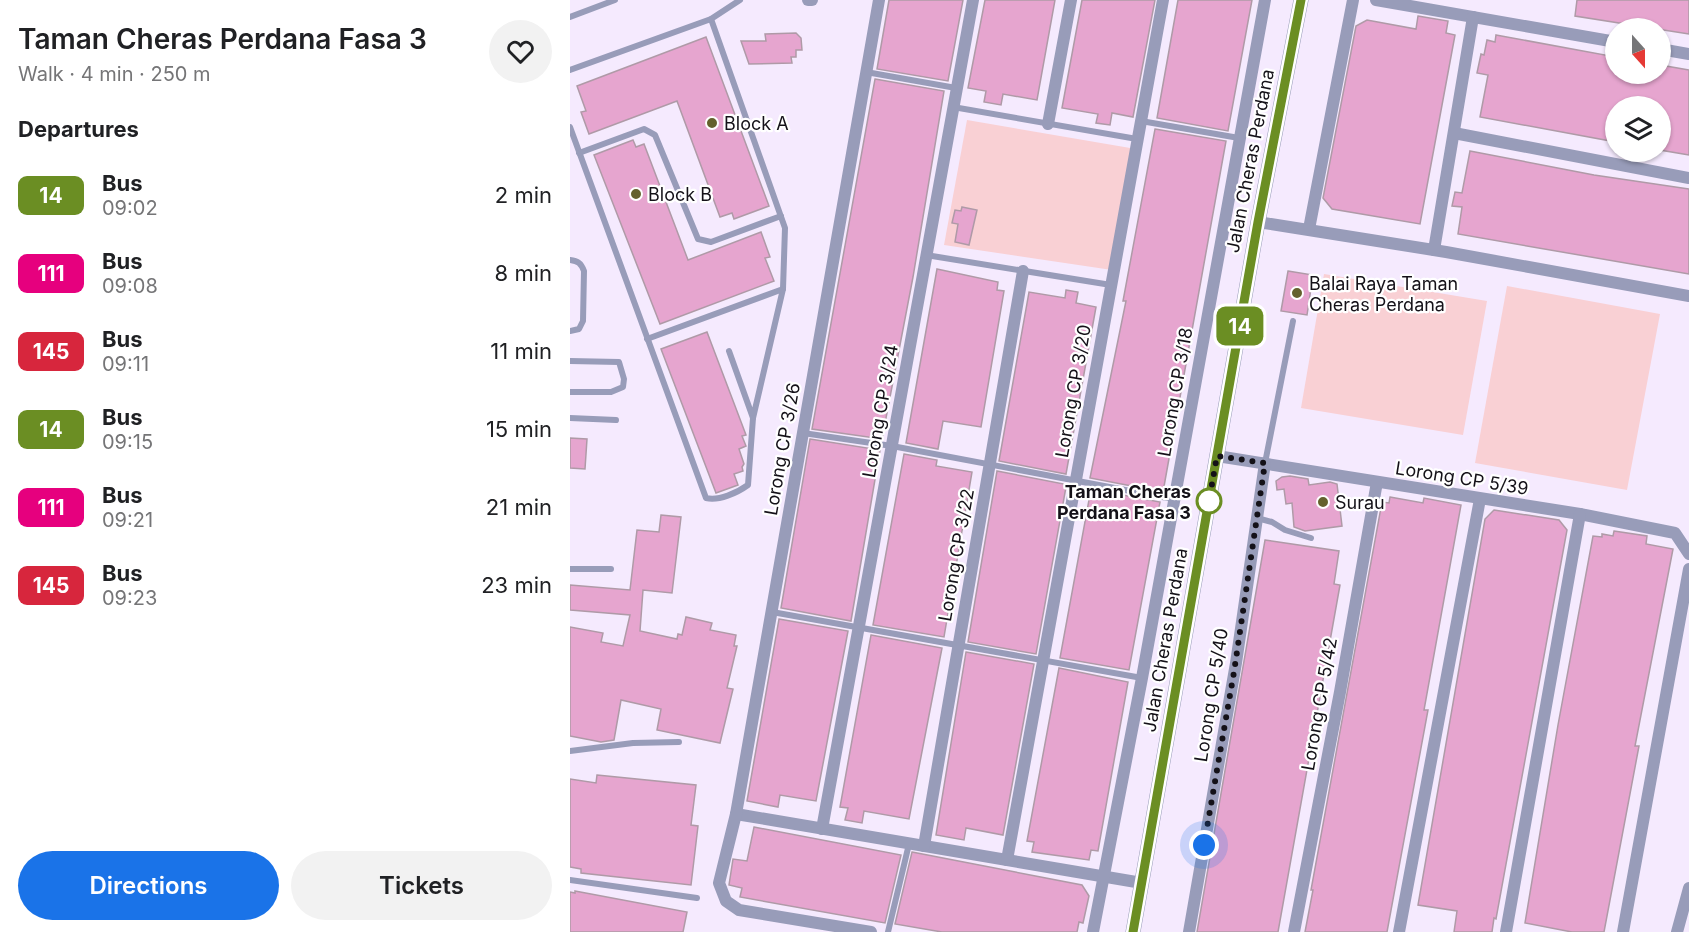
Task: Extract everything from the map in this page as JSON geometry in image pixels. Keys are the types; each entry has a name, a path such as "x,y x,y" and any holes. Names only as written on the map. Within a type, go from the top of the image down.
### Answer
{"street":[{"name":"Lorong CP 3/26","path":"871,932 739,910 726,901 719,883 736,814 879,0"},
{"name":"Lorong CP 3/24","path":"822,829 972,0"},
{"path":"1048,124 1071,0"},
{"name":"Lorong CP 3/20","path":"1007,860 1163,0"},
{"name":"Lorong CP 3/18","path":"1093,932 1142,678 1265,0"},
{"name":"Jalan Cheras Perdana","path":"1133,932 1258,222 1301,0"},
{"path":"1309,230 1353,0"},
{"path":"1376,0 1605,40"},
{"path":"1434,250 1473,17"},
{"path":"1671,51 1689,54"},
{"path":"1454,133 1689,178"},
{"path":"1258,222 1434,250 1689,296"},
{"name":"Lorong CP 3/22","path":"924,846 1023,271"},
{"name":"Lorong CP 5/39","path":"1217,456 1580,514 1675,533 1689,554"},
{"name":"Lorong CP 5/40","path":"1189,932 1234,672 1265,463"},
{"name":"Lorong CP 5/42","path":"1294,932 1340,693 1377,482"},
{"path":"1399,932 1480,499"},
{"path":"1506,932 1580,514"},
{"path":"1623,932 1689,569"},
{"path":"736,814 1142,883"},
{"path":"1677,932 1689,888"}],"lane":[{"path":"570,17 615,0"},
{"path":"570,70 711,19 740,0"},
{"path":"570,127 706,498 713,500 741,490 748,485 753,418 783,289 785,228 711,19"},
{"path":"866,72 956,88"},
{"path":"953,106 1137,139"},
{"path":"1141,121 1239,138"},
{"path":"579,153 644,129 655,135 698,239 711,242 781,216"},
{"path":"926,255 1111,285"},
{"path":"570,260 576,260 584,270 583,321 579,329 570,331"},
{"path":"647,339 783,289"},
{"path":"1265,463 1293,321"},
{"path":"729,351 753,418"},
{"path":"570,361 619,362 624,379 623,387 611,392 570,392"},
{"path":"570,418 616,420"},
{"path":"803,432 892,446 1173,499"},
{"path":"1256,518 1311,538"},
{"path":"570,569 612,569"},
{"path":"772,612 1042,662 1142,678"},
{"path":"570,751 633,743 679,742"},
{"path":"888,932 909,844"},
{"path":"570,880 698,898"}],"shaded area":[{"path":"967,120 1136,149 1112,270 944,245"},
{"path":"1324,274 1487,301 1463,435 1301,408"},
{"path":"1507,286 1660,314 1627,490 1475,463"}],"building":[{"path":"889,0 963,0 948,81 877,69"},
{"path":"985,0 1055,0 1037,100 1003,94 1001,105 984,102 986,91 968,88"},
{"path":"1082,0 1155,0 1133,117 1112,113 1110,125 1096,123 1098,114 1062,108"},
{"path":"1178,0 1252,0 1228,131 1157,118"},
{"path":"1577,0 1689,0 1689,34 1671,31 1671,18 1605,18 1605,21 1575,16"},
{"path":"1418,16 1448,21 1446,33 1455,35 1420,224 1332,209 1323,198 1356,26 1367,20 1416,29"},
{"path":"796,33 801,38 802,50 796,50 796,57 791,57 792,63 749,64 741,41 766,41 765,34"},
{"path":"1496,35 1605,55 1605,84 1671,84 1671,67 1689,70 1689,155 1671,152 1671,96 1605,96 1605,140 1480,117 1488,75 1477,73 1487,40 1495,42"},
{"name":"Block A","path":"706,37 769,206 734,219 732,213 720,217 677,101 589,134 581,112 586,111 577,86"},
{"path":"875,79 944,91 913,277 882,439 812,429"},
{"path":"1155,129 1226,141 1163,492 1090,478 1126,301 1123,301"},
{"name":"Block B","path":"633,140 636,147 644,144 688,260 761,232 770,257 765,258 774,281 660,324 594,155"},
{"path":"1470,151 1594,175 1689,189 1689,274 1458,234 1462,207 1452,206 1455,192 1462,193"},
{"path":"962,207 977,210 969,245 955,242 958,224 952,223 955,210 961,211"},
{"path":"937,269 998,282 997,290 1004,291 981,427 943,421 938,449 906,443"},
{"name":"Balai Raya Taman Cheras Perdana","path":"1288,271 1313,275 1307,315 1281,311"},
{"path":"1066,290 1078,292 1076,303 1096,307 1066,474 999,461 1029,292 1065,298"},
{"path":"707,332 746,435 742,436 746,446 739,449 744,464 743,471 734,474 738,485 716,493 661,349"},
{"path":"570,438 587,439 585,469 570,468"},
{"path":"810,439 880,450 851,621 781,608"},
{"path":"904,454 937,460 936,466 972,472 944,637 873,625"},
{"path":"997,471 1064,484 1066,487 1036,654 968,642"},
{"path":"1290,476 1308,479 1309,485 1330,482 1337,484 1342,526 1305,531 1294,527 1292,503 1286,504 1284,489 1277,490 1276,481"},
{"path":"1091,489 1160,502 1129,670 1060,658"},
{"path":"1390,497 1423,503 1424,498 1461,505 1424,710 1428,710 1387,932 1305,932 1382,502 1389,503"},
{"path":"1494,510 1559,520 1567,530 1496,919 1494,918 1492,932 1454,932 1457,911 1418,905 1485,519"},
{"path":"661,515 681,517 672,593 643,590 640,631 677,639 678,634 682,635 686,617 712,623 710,630 736,635 734,646 737,646 727,688 733,689 720,743 657,730 661,709 621,700 614,740 601,742 570,736 570,627 603,633 601,642 623,646 630,615 570,610 570,585 630,590 637,530 659,532"},
{"path":"1614,531 1647,536 1646,544 1673,549 1635,746 1639,746 1604,932 1572,932 1525,923 1593,536 1602,537 1602,534 1613,536"},
{"path":"1265,540 1339,551 1334,584 1340,585 1278,932 1197,932"},
{"path":"779,619 848,631 816,801 780,795 778,807 747,801"},
{"path":"871,635 942,648 909,819 864,811 862,823 845,820 848,808 840,807"},
{"path":"966,652 1034,664 1003,835 966,828 964,840 936,835"},
{"path":"1059,668 1128,682 1098,851 1091,850 1089,860 1032,852 1034,842 1027,841"},
{"path":"597,775 696,785 691,825 698,826 691,885 581,873 581,869 570,867 570,779 596,783"},
{"path":"754,827 901,855 885,923 740,897 742,888 729,885 733,859 747,861"},
{"path":"912,852 1082,885 1089,896 1083,923 1079,922 1077,932 942,932 895,924"},
{"path":"575,891 687,912 683,932 570,932 570,892 575,893"}],"bus line":[{"name":"14","path":"1133,932 1258,222 1301,0"}],"place":[{"name":"Block A","path":"712,123"},
{"name":"Block B","path":"636,194"},
{"name":"Balai Raya Taman Cheras Perdana","path":"1297,293"},
{"name":"Taman Cheras Perdana Fasa 3","path":"1209,501"},
{"name":"Surau","path":"1323,502"}],"route":[{"path":"1204,845 1234,672 1265,463 1217,456 1209,501"}]}
